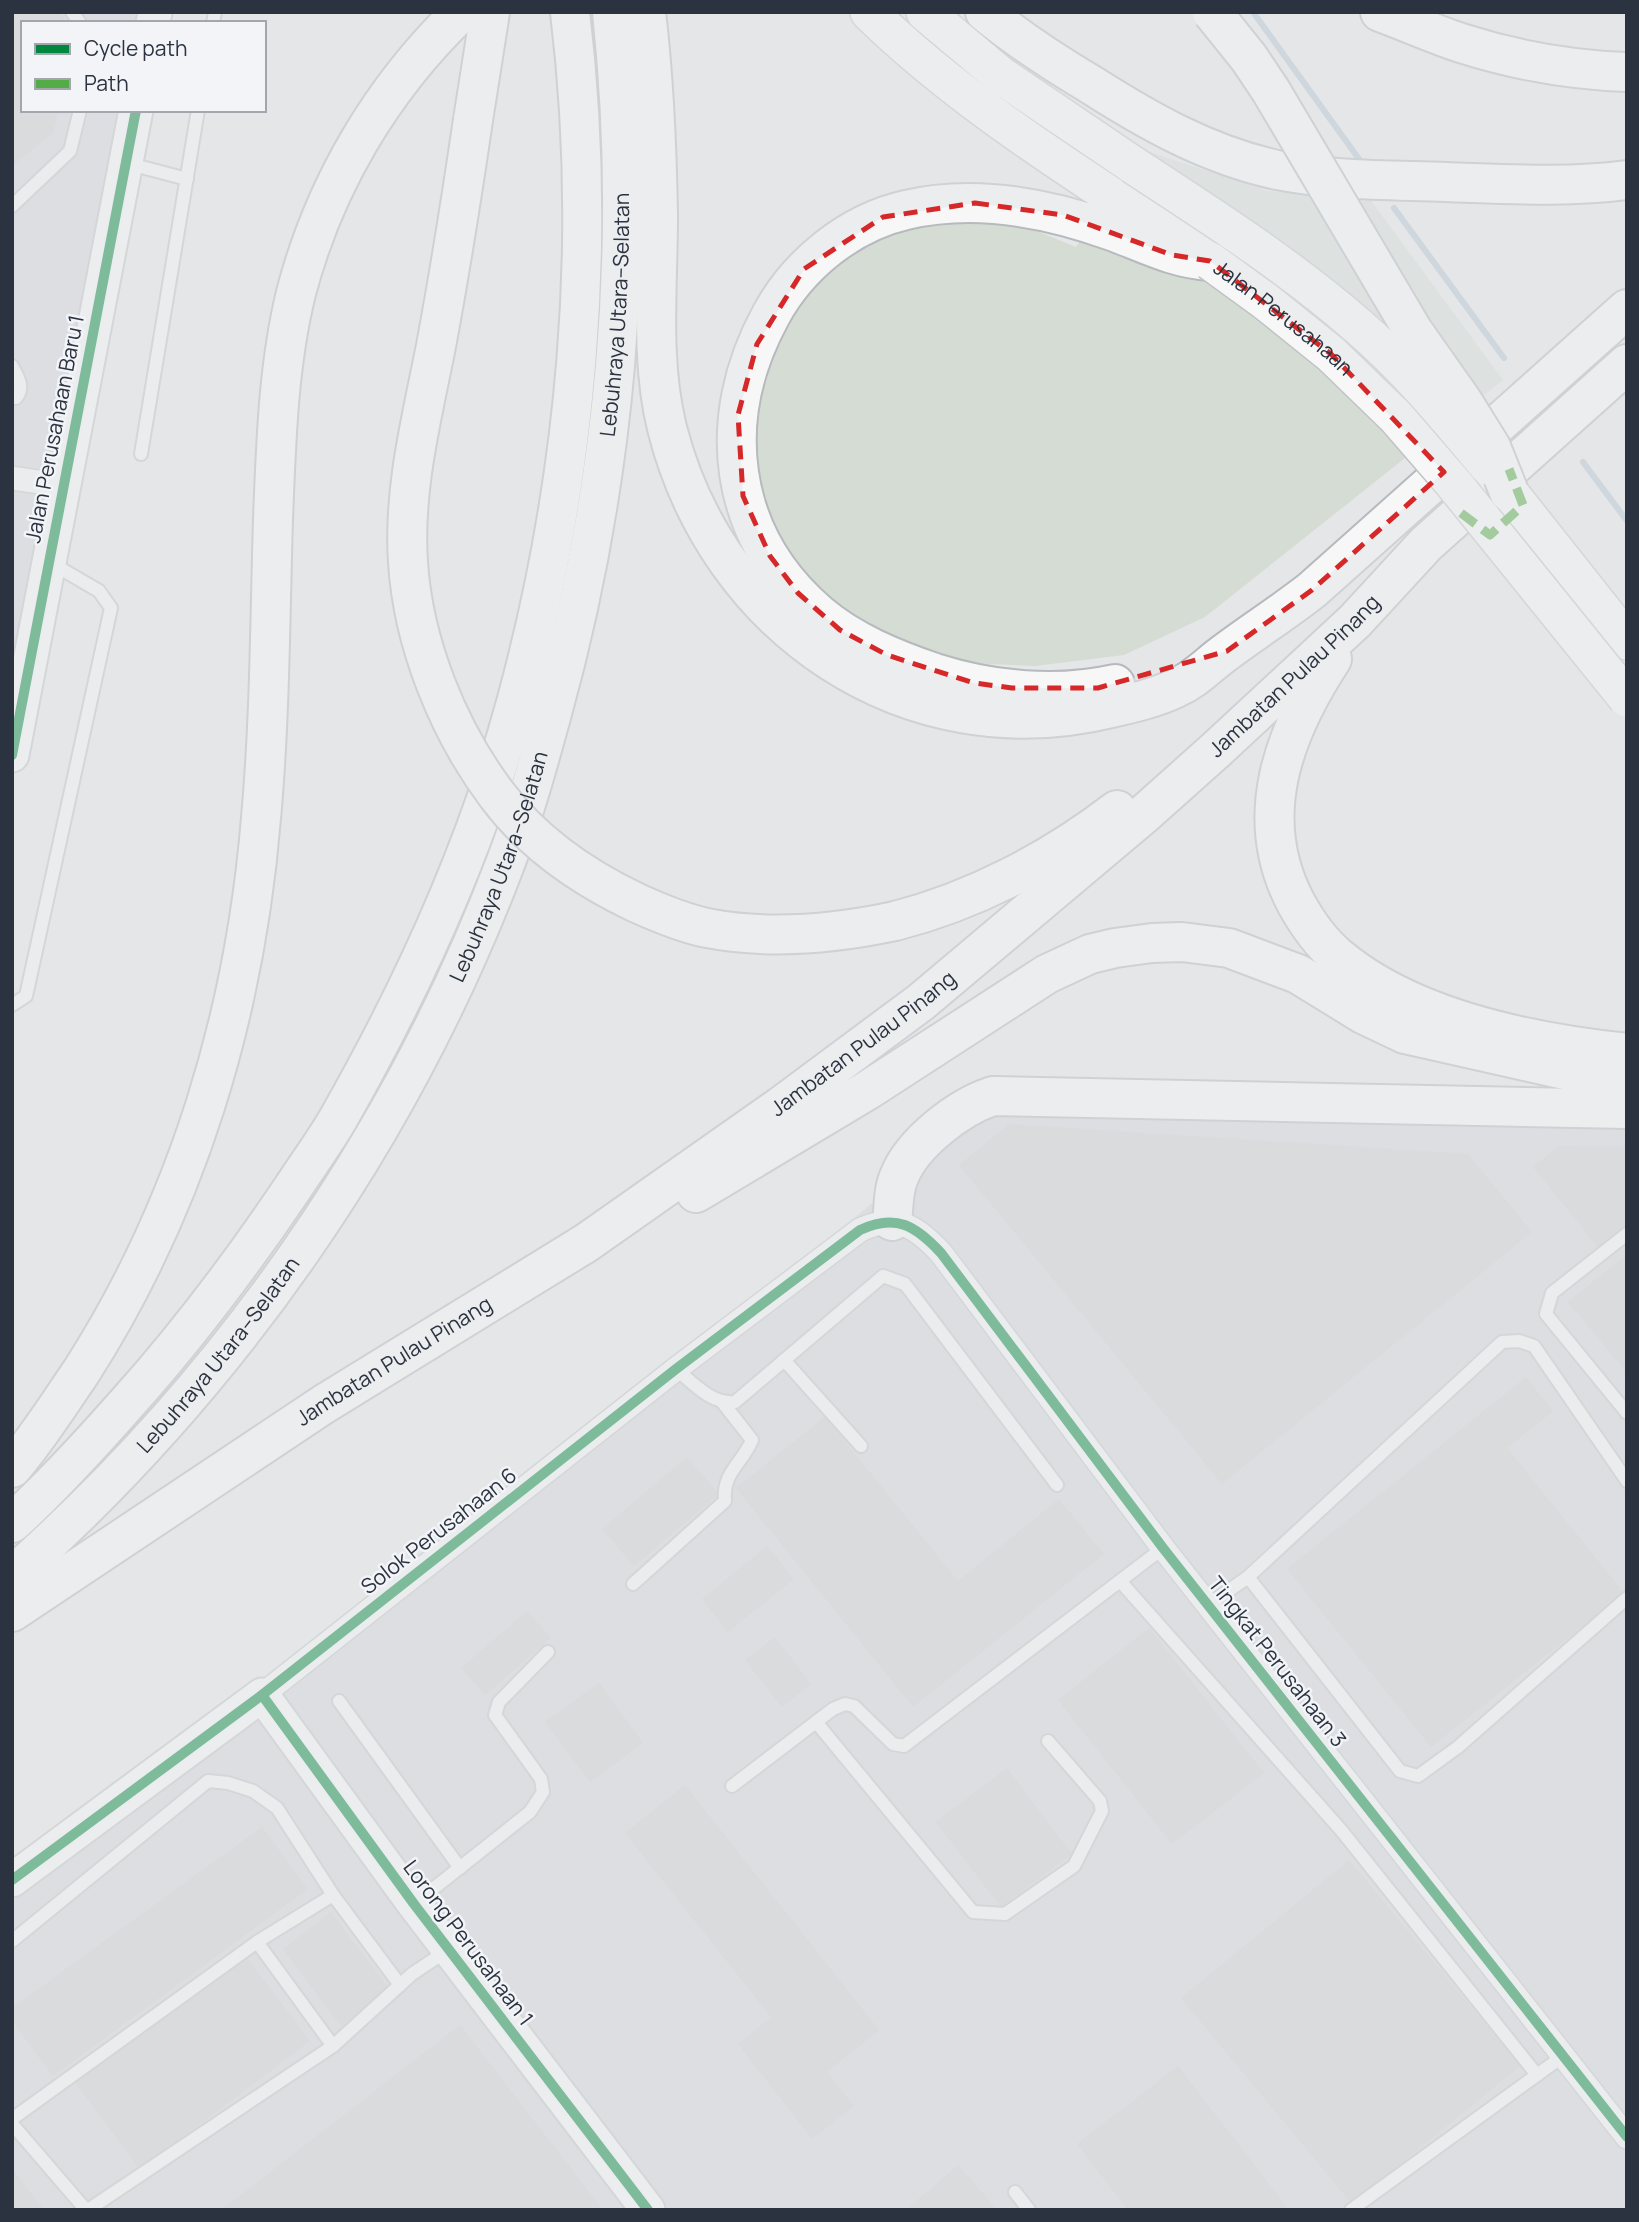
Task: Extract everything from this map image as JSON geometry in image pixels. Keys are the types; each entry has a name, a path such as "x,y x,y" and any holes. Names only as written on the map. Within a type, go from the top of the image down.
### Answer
{"highway":[{"path":"12,1468 70,1388 135,1279 189,1158 216,1070 243,952 256,868 265,744 275,478 285,348 296,295 324,209 363,132 410,67 461,12"},
{"path":"489,12 436,343 410,486 408,562 416,626 456,728 497,795 534,835 574,868 603,886 652,909 705,927 776,934 839,931 895,921 954,904 1015,875 1100,823 1144,789 1217,749"},
{"name":"Lebuhraya Utara–Selatan","path":"12,1523 87,1448 146,1382 215,1300 251,1251 337,1122 401,1000 462,864 521,685 548,567 567,442 577,352 582,240 580,141 570,12"},
{"name":"Lebuhraya Utara–Selatan","path":"12,1576 61,1531 151,1439 251,1320 293,1261 363,1155 397,1096 461,969 503,869 566,664 593,537 610,418 617,350 623,210 618,81 612,12"},
{"path":"646,12 657,163 657,304 661,398 677,461 690,493 721,552 755,598 780,622 838,666 911,701 944,711 969,716 1037,719 1092,713 1147,700 1191,680 1227,650 1280,615 1322,581 1627,309"},
{"path":"985,12 1049,60 1145,119 1202,146 1252,164 1299,173 1350,178 1528,185 1590,184 1627,180"},
{"path":"1212,12 1272,91 1413,331 1491,447 1509,492"},
{"path":"1380,12 1462,43 1547,63 1627,72"},
{"path":"1210,261 1172,255 1063,215 975,203 907,209 862,225 804,269 789,286 765,325 747,367 741,390 737,415 737,469 754,527 770,556 790,583 819,614 840,630 914,666 974,683 1043,690 1098,688 1175,669 1227,650"},
{"name":"Jambatan Pulau Pinang","path":"12,1612 324,1404 586,1243 782,1107 920,1002 1142,816 1217,749 1355,621 1426,544 1627,363"},
{"path":"1355,621 1314,686 1297,719 1278,779 1274,815 1276,844 1283,876 1301,913 1336,956 1370,980 1407,999 1446,1014 1518,1035 1583,1048 1627,1053"},
{"path":"586,1243 668,1208 745,1165 1047,974 1079,958 1115,948 1182,942 1229,948 1298,974 1363,1014 1405,1034 1627,1084"},
{"path":"892,1221 897,1180 913,1153 973,1102 993,1097 1627,1110"}],"main road":[{"name":"Jalan Perusahaan","path":"869,12 918,58 952,85 1210,261 1331,354 1396,417 1454,484 1627,698"},
{"name":"Jalan Perusahaan","path":"925,12 1000,75 1247,239 1311,286 1360,327 1436,403 1627,641"}],"street":[{"name":"Jalan Perusahaan Baru 1","path":"12,755 136,112"},
{"path":"12,478 65,486"},
{"name":"Solok Perusahaan 6","path":"12,1880 262,1695 676,1369 860,1230 878,1222 892,1221"},
{"name":"Tingkat Perusahaan 3","path":"892,1221 926,1236 941,1252 1163,1548 1627,2137"},
{"name":"Lorong Perusahaan 1","path":"262,1695 448,1950 648,2210"}],"lane":[{"path":"12,206 70,151 80,112"},
{"path":"141,454 198,112"},
{"path":"126,163 187,179"},
{"path":"12,366 21,391 16,398 12,398"},
{"path":"12,1005 26,996 111,608 99,591 49,562"},
{"path":"1627,1234 1552,1293 1546,1314 1627,1413"},
{"path":"723,1403 735,1402 883,1276 905,1284 1057,1485"},
{"path":"1208,1605 1248,1577 1502,1342 1520,1341 1534,1346 1627,1481"},
{"path":"784,1360 861,1446"},
{"path":"633,1584 725,1501 723,1487 732,1470 746,1455 752,1440 723,1403 712,1398 676,1369"},
{"path":"732,1786 833,1709 845,1704 854,1706 892,1744 904,1746 1163,1548"},
{"path":"1248,1577 1400,1771 1418,1776 1458,1747 1627,1598"},
{"path":"1120,1581 1341,1830 1536,2075"},
{"path":"414,1904 530,1812 543,1791 541,1779 495,1715 495,1709 548,1652"},
{"path":"339,1702 460,1868"},
{"path":"816,1722 973,1912 987,1914 1005,1914 1074,1866 1102,1811 1100,1801 1048,1741"},
{"path":"12,1941 208,1781 228,1783 253,1791 277,1808 333,1895 400,1985"},
{"path":"12,2119 257,1942 333,1895"},
{"path":"257,1942 333,2046"},
{"path":"12,2124 87,2210 333,2046 400,1985 448,1950"},
{"path":"1351,2210 1563,2056"},
{"path":"1015,2192 1029,2210"}],"highlighted area":[{"path":"975,203 1063,215 1172,255 1210,261 1331,354 1444,472 1312,590 1227,651 1098,688 1012,688 974,683 887,655 840,630 798,593 770,556 743,496 738,415 757,344 804,269 883,217"}],"shaded area":[{"path":"12,12 171,12 169,21 21,21 21,112 149,112 12,698"},
{"path":"1141,149 1267,191 1369,198 1503,380 1205,617 1124,655 1035,666 938,662 802,590 772,547 745,447 765,346 830,266 874,239 924,223 976,219 1027,227 1076,247"},
{"path":"984,1113 1627,1126 1627,2210 12,2210 12,1902 232,1720"}],"building":[{"path":"12,12 59,12 66,21 21,21 21,112 58,112 53,133 12,166"},
{"path":"1009,1124 1468,1154 1532,1232 1222,1484 959,1165"},
{"path":"1559,1146 1627,1147 1627,1224 1598,1247 1533,1167"},
{"path":"1627,1254 1627,1373 1568,1302"},
{"path":"1526,1377 1553,1411 1507,1448 1624,1593 1431,1747 1287,1569"},
{"path":"825,1417 958,1581 1059,1499 1104,1554 913,1707 736,1488"},
{"path":"687,1457 719,1494 634,1566 602,1529"},
{"path":"767,1546 794,1579 728,1632 702,1599"},
{"path":"527,1611 551,1638 485,1695 461,1668"},
{"path":"1149,1628 1264,1773 1172,1844 1058,1700"},
{"path":"775,1637 811,1684 782,1707 745,1660"},
{"path":"599,1683 643,1743 590,1782 545,1722"},
{"path":"1007,1768 1072,1854 1001,1907 936,1822"},
{"path":"685,1785 879,2030 827,2072 854,2106 812,2139 738,2044 771,2017 625,1833"},
{"path":"262,1827 308,1889 53,2076 12,2021 12,2008"},
{"path":"1349,1860 1520,2066 1352,2204 1181,1998"},
{"path":"331,1912 390,1990 341,2026 283,1949"},
{"path":"244,1954 310,2041 140,2169 74,2081"},
{"path":"460,2025 603,2210 221,2210"},
{"path":"1178,2066 1289,2210 1128,2210 1077,2144"},
{"path":"958,2165 997,2210 906,2210"},
{"path":"12,2169 44,2210 12,2210"}],"waterway":[{"path":"1253,12 1359,159"},
{"path":"1394,208 1504,358"},
{"path":"1583,462 1627,521"}],"marked path":[{"path":"1461,513 1490,535 1523,505 1509,469"}],"cycle path":[{"path":"12,755 136,112"},
{"path":"12,1880 262,1695 676,1369 860,1230 873,1225 895,1223 914,1229 941,1253 1163,1548 1627,2137"},
{"path":"262,1695 414,1904 648,2210"}]}
